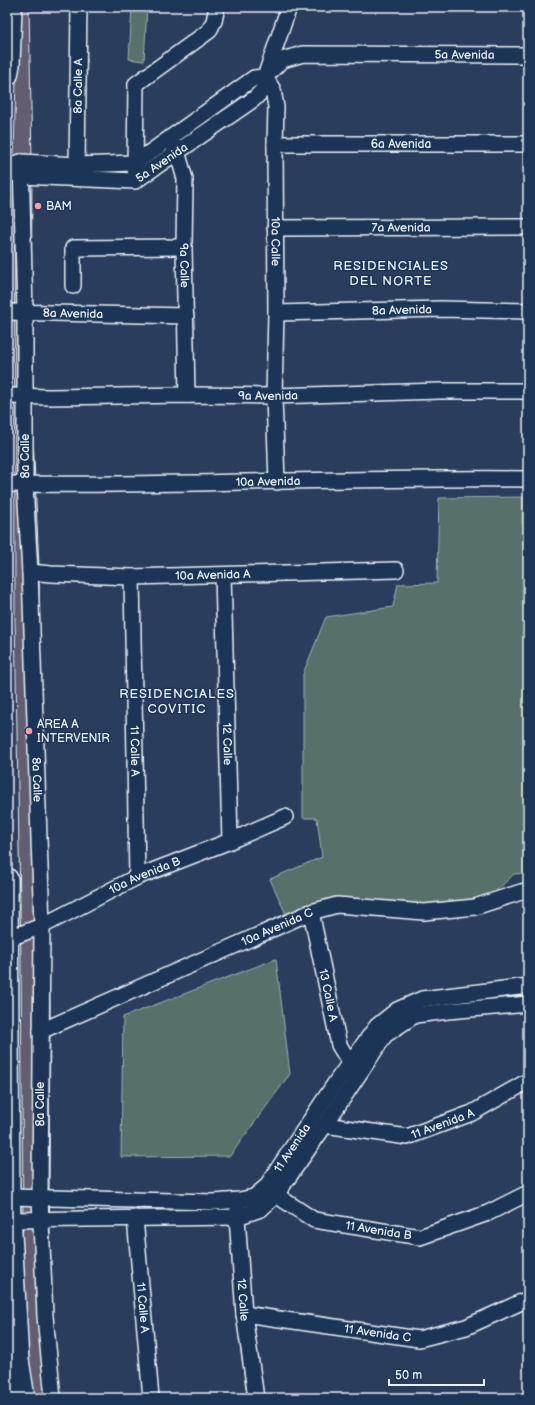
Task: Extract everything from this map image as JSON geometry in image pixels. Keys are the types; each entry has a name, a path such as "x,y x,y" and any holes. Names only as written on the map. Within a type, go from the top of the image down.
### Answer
{"street":[{"path":"7,75 9,65 11,7"},
{"name":"8a Calle A","path":"77,165 78,7"},
{"path":"135,181 136,84 209,31 214,21 217,7"},
{"path":"265,77 288,7"},
{"name":"5a Avenida","path":"7,168 135,181 173,145 254,78 265,77 282,60 303,54 528,55"},
{"name":"10a Calle","path":"265,77 272,90 276,108 276,313 274,396 277,482"},
{"name":"6a Avenida","path":"275,144 528,144"},
{"name":"5a Avenida","path":"16,170 77,165 135,163 173,145"},
{"name":"9a Calle","path":"173,145 186,179 184,247 187,395"},
{"name":"8a Calle","path":"16,170 25,312 26,485 42,926 40,1198 45,1316 53,1398"},
{"name":"7a Avenida","path":"275,228 528,227"},
{"path":"73,286 73,248 184,247"},
{"name":"8a Avenida","path":"276,313 441,309 528,310"},
{"name":"8a Avenida","path":"7,312 186,316"},
{"name":"9a Avenida","path":"7,396 274,396 440,391 528,391"},
{"name":"10a Avenida","path":"7,484 277,482 442,478 528,479"},
{"name":"10a Avenida A","path":"30,572 132,577 396,570"},
{"name":"12 Calle","path":"223,575 230,841"},
{"name":"11 Calle A","path":"132,577 137,877"},
{"name":"10a Avenida B","path":"7,939 42,926 137,877 230,841 285,817"},
{"path":"7,879 9,1197 11,1220 13,1362 24,1398"},
{"name":"10a Avenida C","path":"41,1031 311,912 336,905 424,912 475,907 528,891"},
{"name":"13 Calle A","path":"311,912 339,1045 355,1067"},
{"name":"11 Avenida","path":"11,1220 237,1217 261,1209 276,1195 325,1125 377,1026 397,1010 422,999 528,986"},
{"name":"11 Avenida","path":"9,1197 214,1202 240,1200 254,1197 266,1187 355,1067 385,1035 415,1015 528,1004"},
{"name":"11 Avenida A","path":"325,1125 407,1137 472,1113 528,1081"},
{"name":"11 Avenida B","path":"276,1195 314,1220 420,1237 488,1213 528,1193"},
{"name":"12 Calle","path":"240,1200 237,1217 244,1314 256,1398"},
{"name":"11 Calle A","path":"135,1218 151,1398"},
{"name":"11 Avenida C","path":"244,1314 419,1339 466,1327 528,1298"}],"green space":[{"path":"132,7 147,7 144,61 129,59"},
{"path":"523,497 522,523 528,524 528,873 514,874 493,894 425,910 319,907 289,921 270,879 322,857 317,818 303,818 303,674 326,617 393,607 398,584 437,583 439,498"},
{"path":"276,959 290,1074 230,1156 121,1157 123,1017"}],"building":[{"name":"AREA A INTERVENIR","path":"18,7 29,7 32,160 31,393 39,566 40,701 50,1006 49,1188 52,1343 60,1398 32,1398 20,1258 23,1225 21,962 15,619 14,153"}],"place":[{"name":"BAM","path":"38,206"},
{"name":"AREA A INTERVENIR","path":"29,731"}],"district":[{"name":"RESIDENCIALES DEL NORTE","path":"391,272"},
{"name":"RESIDENCIALES COVITIC","path":"177,700"}]}
